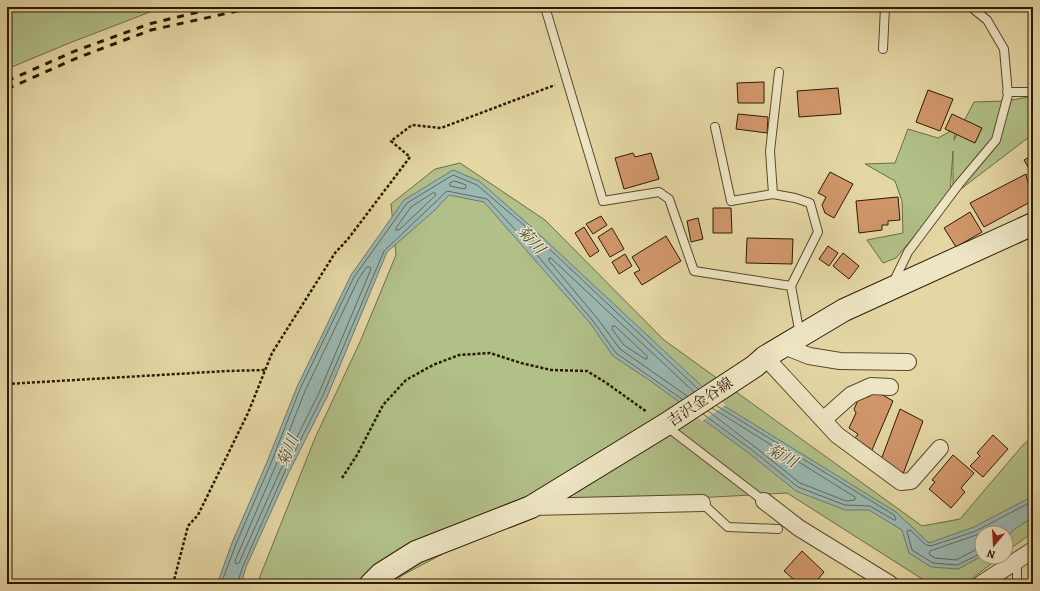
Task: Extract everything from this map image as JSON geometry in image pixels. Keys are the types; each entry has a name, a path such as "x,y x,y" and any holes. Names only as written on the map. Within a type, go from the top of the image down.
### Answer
{"main road":[{"name":"吉沢金谷線","path":"371,584 381,574 416,552 531,507 667,424 792,341 844,310 1033,224"}],"street":[{"path":"792,341 809,356 840,361 908,362"},
{"path":"760,362 823,420 837,435 901,482 911,481 940,448"},
{"path":"823,420 851,395 872,386 890,387"},
{"path":"764,501 799,528 890,584"},
{"path":"531,507 702,503"},
{"path":"981,584 1033,550"}],"lane":[{"path":"546,7 603,201 659,192 669,200 694,271 791,286"},
{"path":"883,49 885,7"},
{"path":"890,289 908,252 959,184 996,140 1008,96 1004,49 987,20 971,7"},
{"path":"773,194 770,151 779,72"},
{"path":"1007,92 1033,92"},
{"path":"715,127 731,201 773,194 795,198 810,203 818,232 791,286 792,341"},
{"path":"667,424 764,501"},
{"path":"702,503 728,527 778,529"},
{"path":"1017,560 1017,584"}],"path":[{"path":"173,584 188,526 198,515 248,414 264,370 272,353 335,252 348,239 410,157 391,141 412,125 441,128 567,80"},
{"path":"342,478 357,455 383,405 406,380 433,365 459,355 490,353 521,363 551,370 587,371 667,424"},
{"path":"7,384 219,371 264,370"}],"green space":[{"path":"7,7 163,7 7,69"},
{"path":"1033,96 1033,134 953,195 953,151 950,193 896,258 883,263 867,240 903,233 902,201 895,181 865,164 895,163 908,129 938,138 956,128 954,140 974,102 1007,101"},
{"path":"460,163 545,220 664,340 922,526 960,519 1023,445 1033,436 1033,532 1014,546 1014,525 974,525 974,565 990,565 965,584 927,582 787,493 531,507 401,576 395,584 257,584 315,438 360,342 396,255 391,204 435,169"}],"water":[{"name":"菊川","path":"453,170 479,181 527,223 721,404 896,512 929,543 974,527 974,560 958,569 931,567 909,553 902,530 869,510 845,510 796,491 750,454 652,382 613,356 590,323 484,202 449,195 436,209 387,252 327,397 289,472 246,567 241,584 217,584 232,543 297,387 351,275 404,200"},
{"path":"1033,496 1033,517 1014,530 1014,525 978,525"}],"pier":[{"path":"703,385 726,405 702,421 677,403"}],"building":[{"path":"764,82 764,103 738,103 737,83"},
{"path":"838,88 841,114 799,117 797,91"},
{"path":"928,90 953,99 940,131 916,122"},
{"path":"738,114 768,117 767,133 736,129"},
{"path":"952,114 982,128 975,143 945,129"},
{"path":"633,153 635,157 651,153 659,179 624,189 615,158"},
{"path":"1033,155 1033,176 1024,160"},
{"path":"830,172 853,184 834,218 825,213 822,205 826,197 818,193"},
{"path":"1026,174 1032,201 984,227 970,203"},
{"path":"898,197 900,220 888,221 888,225 882,225 882,230 859,233 856,201"},
{"path":"713,208 731,208 732,233 713,233"},
{"path":"970,212 982,232 956,247 944,228"},
{"path":"601,216 607,225 593,234 586,224"},
{"path":"698,218 703,239 691,242 687,221"},
{"path":"584,227 599,251 590,257 575,233"},
{"path":"612,228 624,249 610,257 598,237"},
{"path":"666,236 681,261 642,285 634,273 640,270 632,257"},
{"path":"747,238 793,239 792,264 746,263"},
{"path":"828,246 838,253 829,266 819,259"},
{"path":"843,253 859,266 849,279 833,266"},
{"path":"625,254 632,266 619,274 612,262"},
{"path":"874,390 893,401 872,450 855,438 858,434 849,428 856,413 854,409 861,394 869,397"},
{"path":"900,409 923,421 903,474 881,460"},
{"path":"993,435 1008,449 983,477 970,466 980,456 977,453"},
{"path":"953,455 974,473 961,488 965,492 951,508 929,489 935,482 932,480"},
{"path":"802,551 824,572 814,584 799,584 784,571"}],"railway":[{"path":"7,81 75,51 149,24 219,7"},
{"path":"7,89 77,58 151,30 256,7"}]}
